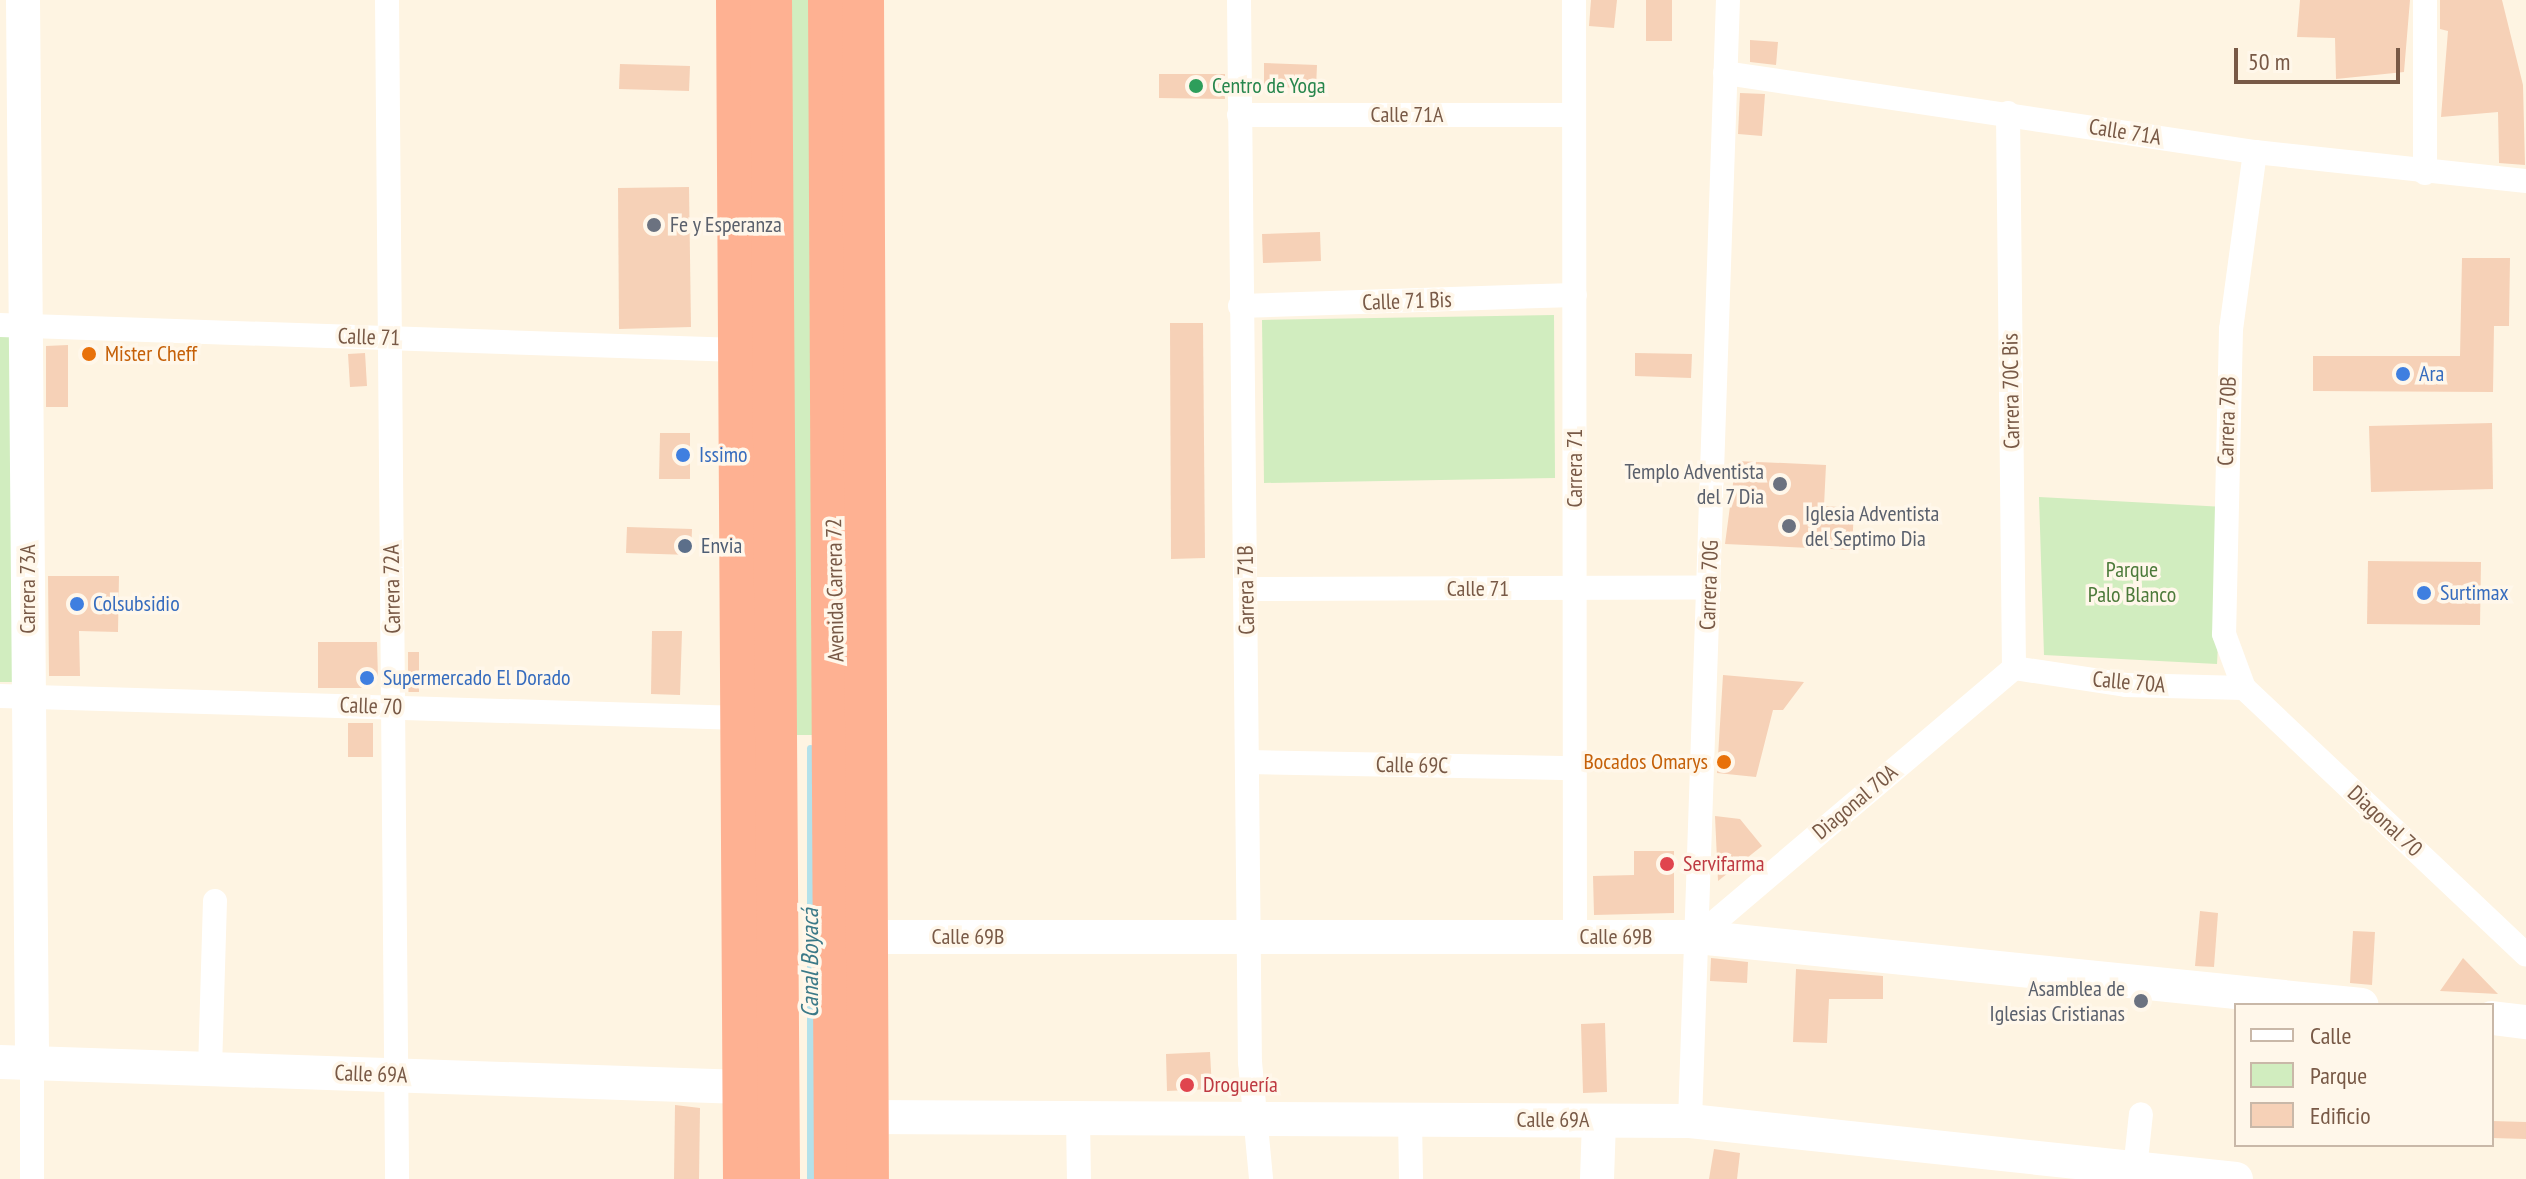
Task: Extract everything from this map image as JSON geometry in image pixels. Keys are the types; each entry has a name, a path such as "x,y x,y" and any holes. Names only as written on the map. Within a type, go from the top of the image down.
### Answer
{"highway":[{"path":"737,0 744,1179"},
{"path":"771,0 770,275 779,1179"},
{"name":"Avenida Carrera 72","path":"829,0 836,875 835,1179"},
{"name":"Avenida Carrera 72","path":"863,0 868,1179"},
{"path":"737,128 770,70"},
{"path":"737,199 770,275"},
{"path":"831,366 865,269"},
{"path":"836,875 866,937"},
{"path":"742,876 776,963"}],"street":[{"name":"Carrera 73A","path":"23,0 13,325 16,1062 32,1179"},
{"name":"Carrera 72A","path":"387,0 397,1179"},
{"name":"Carrera 71B","path":"1239,0 1249,937 1255,1119 1261,1179"},
{"name":"Carrera 71","path":"1574,0 1575,937"},
{"name":"Carrera 70G","path":"1690,1121 1728,0"},
{"path":"2425,0 2425,173"},
{"name":"Calle 71A","path":"1725,73 2255,152 2425,173 2526,181"},
{"name":"Carrera 70C Bis","path":"2008,113 2014,668"},
{"name":"Calle 71A","path":"1239,115 1574,115"},
{"name":"Carrera 70B","path":"2244,688 2224,634 2223,518 2231,329 2255,152"},
{"name":"Calle 71 Bis","path":"1240,306 1575,295"},
{"name":"Calle 71","path":"13,325 738,350"},
{"name":"Calle 71","path":"1247,589 1575,590 1709,587"},
{"name":"Calle 70A","path":"2014,668 2126,685 2244,688"},
{"name":"Diagonal 70A","path":"1697,937 2014,668"},
{"name":"Diagonal 70","path":"2244,688 2526,955"},
{"name":"Calle 70","path":"14,697 742,718"},
{"name":"Calle 69C","path":"1248,762 1575,768"},
{"path":"210,1069 215,901"},
{"name":"Calle 69B","path":"866,937 1697,937 2342,1003"},
{"path":"2494,1018 2526,1022"},
{"name":"Calle 69A","path":"16,1062 743,1087"},
{"path":"2135,1174 2141,1114"},
{"name":"Calle 69A","path":"867,1117 1690,1121 2135,1174 2236,1179"},
{"path":"1078,1118 1079,1179"},
{"path":"1410,1120 1411,1179"},
{"path":"1597,1179 1599,1121"}],"green space":[{"path":"783,0 814,0 824,735 795,735"},
{"path":"1554,315 1555,478 1264,483 1262,320"},
{"path":"0,333 18,333 14,682 0,682"},
{"name":"Parque Palo Blanco","path":"2039,497 2225,507 2217,664 2044,655"}],"building":[{"path":"1591,0 1617,0 1614,28 1589,26"},
{"path":"1646,0 1672,0 1672,41 1646,41"},
{"path":"2300,0 2410,0 2404,72 2336,79 2335,38 2297,37"},
{"path":"2440,0 2502,0 2523,85 2525,165 2499,163 2498,112 2441,117 2448,31 2440,29"},
{"path":"1750,40 1778,42 1776,65 1750,62"},
{"path":"1264,63 1317,65 1316,88 1264,87"},
{"path":"620,64 690,66 689,91 619,89"},
{"name":"Centro de Yoga","path":"1159,74 1225,74 1225,99 1159,98"},
{"path":"1740,93 1765,94 1762,136 1738,134"},
{"path":"689,187 691,327 619,329 618,188"},
{"path":"1320,232 1321,261 1263,263 1262,234"},
{"path":"2462,258 2510,258 2509,326 2494,326 2493,392 2313,391 2313,356 2460,356"},
{"path":"1170,323 1203,323 1205,558 1171,559"},
{"path":"68,345 68,407 46,407 46,346"},
{"path":"365,353 367,386 350,387 348,354"},
{"path":"1635,353 1692,354 1691,378 1635,376"},
{"path":"2492,423 2493,489 2371,492 2369,426"},
{"path":"660,433 690,433 690,479 659,479"},
{"path":"1736,461 1826,465 1824,506 1854,508 1852,550 1725,544"},
{"path":"627,527 692,529 691,555 626,553"},
{"name":"Surtimax","path":"2368,561 2481,562 2480,625 2367,624"},
{"name":"Colsubsidio","path":"48,576 119,576 118,632 79,631 80,676 49,676"},
{"path":"652,631 682,631 680,695 651,694"},
{"path":"318,642 377,642 378,680 365,688 318,688"},
{"path":"408,652 419,652 419,692 408,692"},
{"path":"1723,675 1804,682 1783,710 1773,710 1756,777 1717,773"},
{"path":"348,723 373,723 373,757 348,757"},
{"path":"1715,816 1740,819 1762,846 1718,881"},
{"path":"1634,851 1674,851 1674,913 1594,915 1593,876 1634,875"},
{"path":"2200,911 2218,913 2214,967 2195,966"},
{"path":"2353,931 2375,932 2372,985 2350,983"},
{"path":"1711,958 1748,962 1747,983 1710,981"},
{"path":"2463,958 2498,994 2440,991"},
{"path":"1796,969 1883,976 1883,999 1829,999 1827,1043 1793,1042"},
{"path":"1605,1023 1607,1092 1583,1093 1581,1024"},
{"path":"1210,1052 1212,1089 1167,1091 1166,1054"},
{"path":"675,1105 700,1108 699,1179 674,1179"},
{"path":"2494,1121 2526,1122 2526,1139 2494,1138"},
{"path":"1714,1149 1740,1153 1737,1179 1709,1179"}],"waterway":[{"name":"Canal Boyacá","path":"810,748 810,1179"}],"place":[{"name":"Centro de Yoga","path":"1196,86"},
{"name":"Fe y Esperanza","path":"654,225"},
{"name":"Mister Cheff","path":"89,354"},
{"name":"Ara","path":"2403,374"},
{"name":"Issimo","path":"683,455"},
{"name":"Templo Adventista del 7 Dia","path":"1780,484"},
{"name":"Iglesia Adventista del Septimo Dia","path":"1789,526"},
{"name":"Envia","path":"685,546"},
{"name":"Surtimax","path":"2424,593"},
{"name":"Colsubsidio","path":"77,604"},
{"name":"Supermercado El Dorado","path":"367,678"},
{"name":"Bocados Omarys","path":"1724,762"},
{"name":"Servifarma","path":"1667,864"},
{"name":"Asamblea de Iglesias Cristianas","path":"2141,1001"},
{"name":"Droguería","path":"1187,1085"}]}
